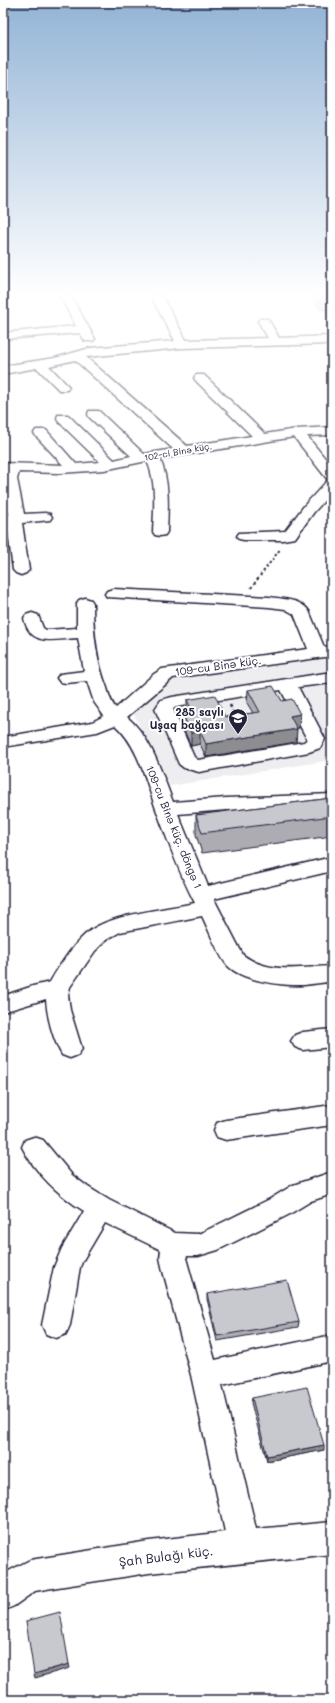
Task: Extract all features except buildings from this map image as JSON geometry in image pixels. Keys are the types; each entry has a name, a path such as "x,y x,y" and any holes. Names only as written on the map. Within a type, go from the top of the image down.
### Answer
{"street":[{"path":"51,375 63,387"},
{"path":"100,375 183,450"},
{"path":"200,378 261,438"},
{"path":"94,414 157,466 160,475 160,532"},
{"path":"62,418 111,465"},
{"name":"102-ci Binə küç.","path":"8,467 72,468 111,465 183,450 261,438 297,433 332,431"},
{"path":"41,433 72,468"},
{"path":"297,433 332,476"},
{"path":"8,467 17,517 9,519"},
{"path":"244,536 290,535 309,509 332,484"},
{"path":"9,519 45,517"},
{"path":"9,519 21,570"},
{"path":"113,594 247,600 289,605 301,611 325,651"},
{"name":"109-cu Binə küç. döngə 1","path":"85,604 85,633 93,675 103,702 107,708 128,726 136,736 146,756 182,852 204,901 235,960 241,966 254,971 285,976 303,977 332,974"},
{"path":"32,618 35,630 38,634 85,633"},
{"name":"109-cu Binə küç.","path":"3,742 96,727 107,723 160,678 168,673 325,651"},
{"path":"66,678 93,675"},
{"path":"287,684 316,739 314,744 309,747 199,766 191,764 186,760 164,709 167,704 172,702 287,684 332,678"},
{"path":"166,809 226,804 332,800"},
{"path":"70,1049 58,1007 58,989 90,940 115,926 332,864"},
{"path":"3,1004 33,994 58,989"},
{"path":"303,1041 332,1038"},
{"path":"226,1130 332,1115"},
{"path":"34,1147 63,1182 78,1195 159,1238 175,1244 198,1245 209,1242 279,1207 302,1193 332,1183"},
{"path":"56,1325 67,1267 71,1256 100,1208"},
{"path":"175,1244 173,1258 205,1375 244,1546"},
{"path":"205,1375 332,1348"},
{"name":"Şah Bulağı küç.","path":"4,1592 30,1576 149,1557 332,1538"}],"path":[{"path":"247,600 251,588 257,582 284,543 283,536"},
{"path":"224,694 240,725"}],"shaded area":[{"name":"285 saylı Uşaq bağçası","path":"332,654 332,760 170,786 131,709 171,677"}],"place":[{"name":"285 saylı Uşaq bağçası","path":"238,735"}]}
